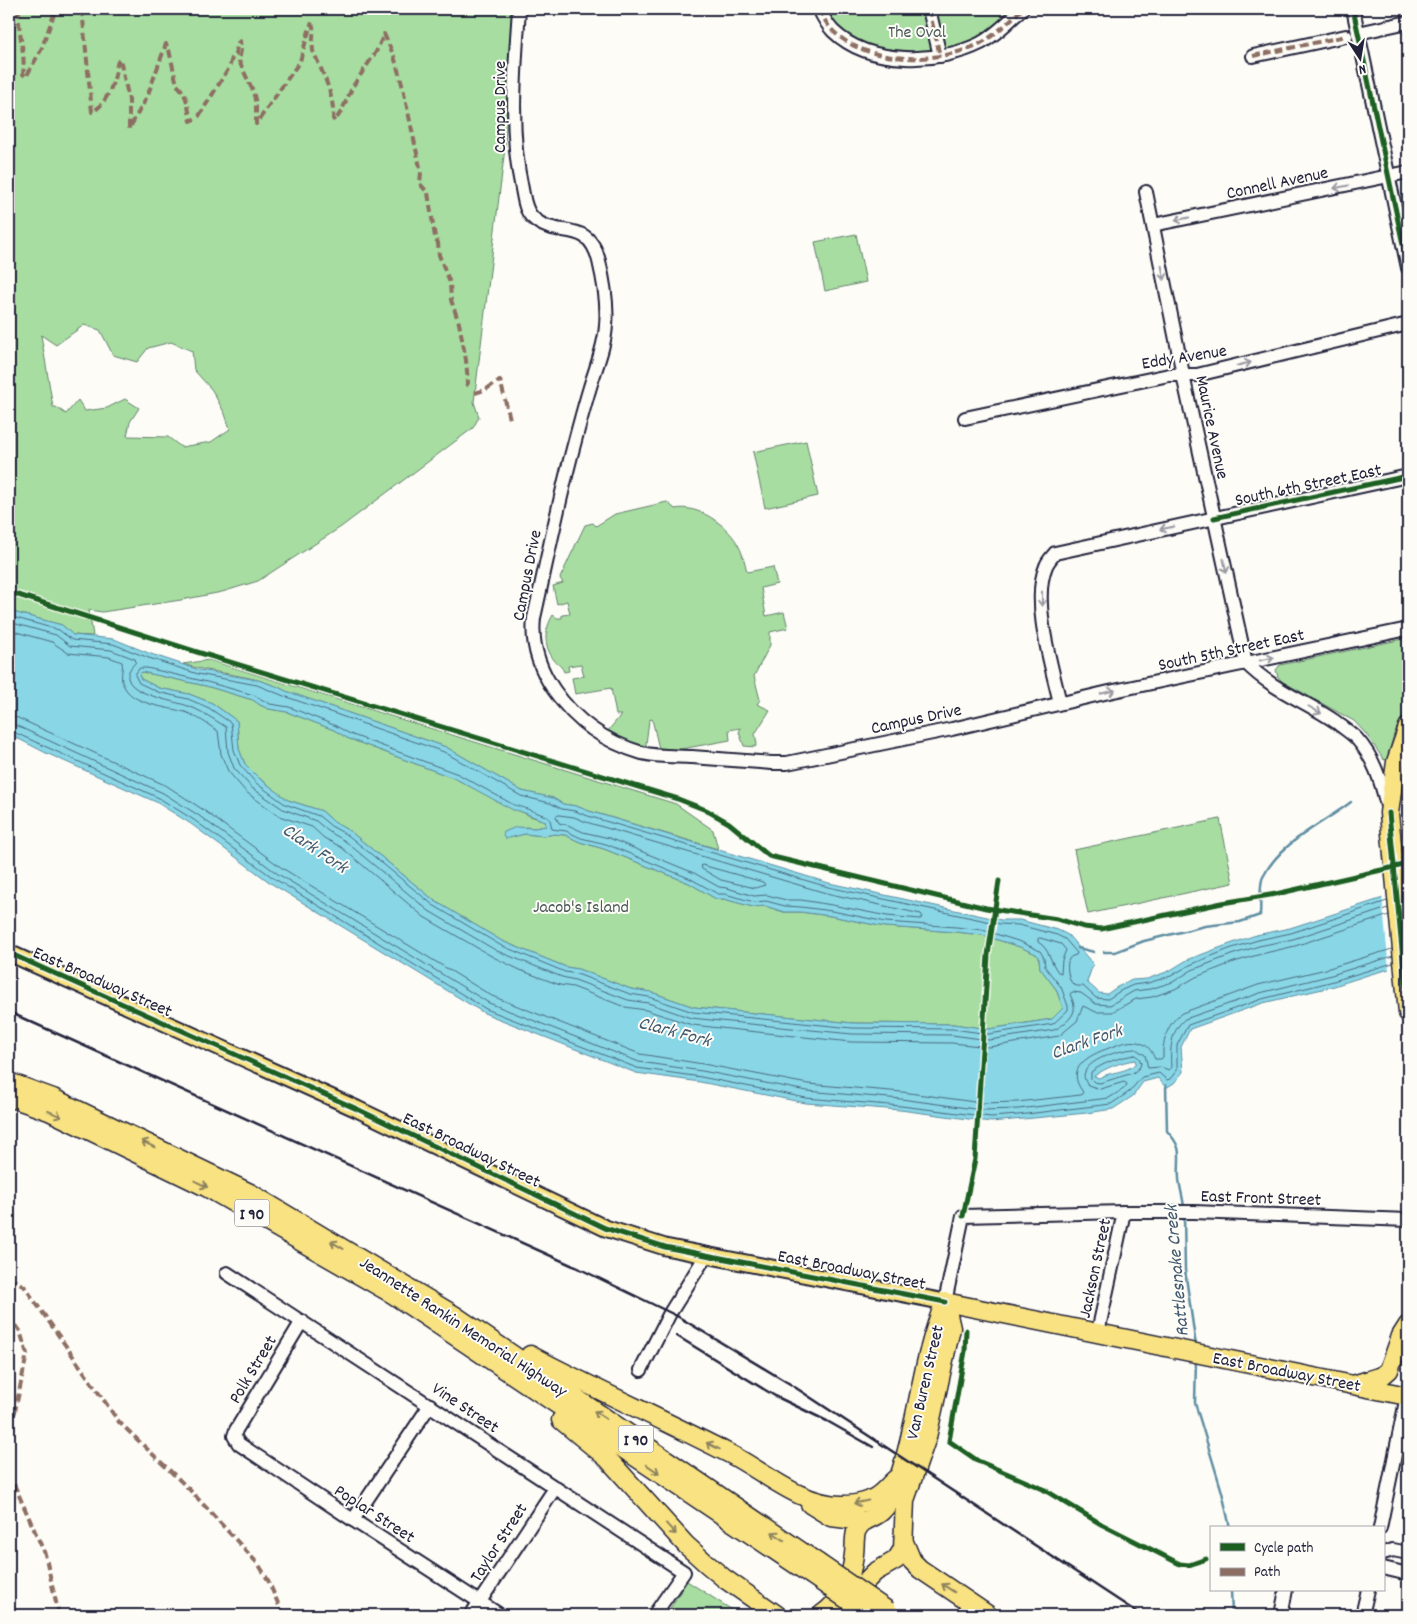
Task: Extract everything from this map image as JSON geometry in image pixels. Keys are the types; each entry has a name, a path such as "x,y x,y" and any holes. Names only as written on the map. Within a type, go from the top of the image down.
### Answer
{"highway":[{"path":"1408,727 1396,762 1389,813 1408,1014"},
{"name":"Jeannette Rankin Memorial Highway","path":"9,1082 53,1098 250,1193 454,1315 814,1569 870,1615"},
{"name":"Jeannette Rankin Memorial Highway","path":"9,1097 49,1111 206,1187 394,1295 481,1355 814,1569 891,1613"},
{"name":"East Broadway Street","path":"945,1302 1408,1395"},
{"name":"Van Buren Street","path":"821,1615 836,1601 851,1575 856,1532 888,1504 900,1475 908,1452 935,1325 945,1302"},
{"name":"Van Buren Street","path":"846,1615 861,1586 875,1572 896,1560 900,1555 904,1539 905,1500 927,1437 952,1328 945,1302"},
{"path":"454,1315 592,1388 731,1455 788,1488 814,1500 831,1504 855,1504 870,1500 881,1494 900,1475"},
{"path":"1356,1384 1382,1376 1392,1366 1401,1336 1408,1325"},
{"path":"481,1355 607,1458 686,1545 707,1564 725,1579 777,1615"},
{"path":"788,1488 805,1502 831,1516 888,1518 893,1520 904,1539 912,1561 920,1569 988,1615"},
{"path":"855,1545 858,1553 865,1561 873,1565 886,1565"}],"main road":[{"name":"East Broadway Street","path":"9,953 357,1109 605,1228 652,1244 945,1302"}],"street":[{"name":"Campus Drive","path":"519,9 514,141 517,170 525,203 530,215 539,223 548,227 569,229 579,233 592,243 599,260 606,304 605,334 570,459 534,618 533,641 539,662 550,684 564,704 572,714 594,732 606,739 644,753 772,763 809,759 970,725 1060,703"},
{"path":"819,9 832,30 846,41 859,48 898,58 927,58 960,51 982,42 997,32 1022,9"},
{"path":"929,9 940,56"},
{"path":"1353,9 1352,34 1389,177 1408,268"},
{"path":"1253,56 1408,22"},
{"name":"Connell Avenue","path":"1153,225 1408,172"},
{"name":"Maurice Avenue","path":"1146,192 1246,663"},
{"name":"Eddy Avenue","path":"965,418 1169,374 1197,375 1408,324"},
{"name":"South 6th Street East","path":"1060,703 1045,636 1041,602 1046,564 1055,553 1408,476"},
{"name":"South 5th Street East","path":"1060,703 1408,629"},
{"path":"1246,663 1261,678 1329,717 1357,739 1373,762 1389,813"},
{"name":"Jackson Street","path":"1098,1332 1124,1212"},
{"name":"East Front Street","path":"945,1302 962,1216 1194,1212 1408,1220"},
{"path":"641,1370 670,1313 707,1254"},
{"name":"Vine Street","path":"227,1273 684,1572 654,1615"},
{"name":"Polk Street","path":"234,1436 302,1321"},
{"path":"1380,1526 1408,1395"},
{"path":"353,1520 430,1405"},
{"name":"Poplar Street","path":"234,1436 240,1444 500,1615"},
{"name":"Taylor Street","path":"471,1615 555,1488"},
{"path":"1384,1553 1393,1550 1408,1553"},
{"path":"1384,1568 1408,1574"},
{"path":"1281,1615 1286,1592"},
{"path":"1362,1615 1368,1592"}],"green space":[{"path":"9,9 512,9 505,148 474,402 479,417 473,428 341,527 258,581 222,592 181,600 102,612 89,610 93,636 73,635 62,625 9,611","holes":["84,325 100,330 113,355 137,362 148,348 171,342 192,351 194,370 212,390 225,414 230,429 211,442 181,447 168,437 127,436 130,422 139,408 125,399 107,408 85,411 78,400 66,414 53,407 41,335 56,345"]},
{"name":"The Oval","path":"822,9 1018,9 980,39 931,54 878,51 840,32"},
{"path":"856,234 866,282 825,291 815,242"},
{"path":"806,441 818,496 765,508 753,452"},
{"path":"667,502 675,509 684,508 710,517 726,529 739,546 747,572 773,567 777,584 761,588 766,616 784,612 788,628 770,632 770,645 754,676 760,700 757,704 770,710 755,734 757,744 755,747 744,746 739,732 741,728 729,730 730,740 660,753 652,719 649,720 645,752 607,732 621,715 616,715 611,688 575,694 572,678 584,676 581,664 568,666 569,671 564,672 548,649 546,632 553,615 557,618 562,618 562,615 570,614 567,601 557,604 553,586 563,583 560,578 585,525 593,523 596,526 615,514"},
{"path":"1408,638 1408,705 1394,734 1387,759 1384,760 1366,734 1354,721 1283,682 1278,677 1276,670 1280,665"},
{"path":"209,660 676,804 713,830 718,849 576,806 563,804 553,798 522,791 446,747 286,691 274,685 183,664"},
{"name":"Jacob's Island","path":"142,672 206,686 253,700 269,709 287,712 334,730 347,738 456,779 530,816 545,821 546,826 525,827 511,837 525,834 544,836 554,834 565,835 689,883 716,899 724,899 753,907 765,906 784,912 831,916 885,927 982,935 1020,947 1036,954 1039,959 1040,968 1056,989 1063,1008 1052,1019 989,1029 953,1024 853,1023 694,1007 651,992 631,989 578,969 566,967 502,941 435,901 351,832 334,822 322,811 288,800 259,778 245,764 239,749 237,721 212,703 189,694 159,688 141,679 139,675"},
{"path":"1220,819 1233,883 1088,914 1074,850"},
{"path":"687,1581 740,1615 666,1615"}],"water":[{"name":"Clark Fork","path":"9,611 62,625 73,635 114,639 199,670 258,680 276,686 446,747 522,791 553,798 563,804 576,806 829,883 1001,920 1020,920 1058,930 1068,935 1093,964 1087,982 1099,993 1107,994 1132,980 1147,979 1169,971 1187,960 1256,935 1290,928 1408,890 1408,964 1331,987 1263,1003 1190,1029 1181,1047 1183,1072 1174,1083 1166,1088 1158,1078 1143,1082 1133,1096 1113,1109 991,1122 900,1110 806,1103 700,1082 636,1073 484,1013 272,884 191,824 156,802 46,753 9,734","holes":["142,672 206,686 253,700 269,709 287,712 334,730 347,738 456,779 513,810 545,821 546,826 535,828 516,827 504,832 505,839 525,834 544,836 554,834 565,835 689,883 716,899 724,899 753,907 765,906 784,912 831,916 885,927 982,935 1020,947 1036,954 1039,959 1040,968 1056,989 1063,1008 1052,1019 989,1029 953,1024 853,1023 694,1007 651,992 631,989 578,969 566,967 502,941 435,901 351,832 334,822 322,811 288,800 259,778 245,764 239,749 237,721 212,703 189,694 159,688 141,679 139,675","1135,1060 1136,1063 1128,1069 1099,1078 1094,1076 1113,1066"]}],"pier":[{"path":"1408,887 1408,966 1389,971 1382,895"}],"waterway":[{"path":"1104,952 1115,952 1144,941 1205,926 1240,922 1260,915 1262,880 1271,864 1280,853 1302,835 1351,802"},
{"path":"1078,948 1094,952"},
{"name":"Rattlesnake Creek","path":"1166,1085 1167,1131 1178,1148 1179,1179 1184,1207"},
{"name":"Rattlesnake Creek","path":"1184,1215 1185,1270 1196,1346"},
{"name":"Rattlesnake Creek","path":"1196,1359 1195,1403 1222,1492 1230,1526"},
{"name":"Rattlesnake Creek","path":"1231,1592 1232,1615"}],"railway":[{"path":"9,1012 580,1269 677,1316 790,1384 1141,1615"},
{"path":"677,1336 775,1396 827,1421 873,1447"}],"marked path":[{"path":"19,9 23,74 26,77 41,50 56,9"},
{"path":"82,9 92,112 105,100 120,59 129,100 129,129 147,97 166,44 177,85 185,97 191,121 199,116 229,68 232,58 236,54 237,44 240,41 239,61 253,91 256,104 256,124 300,61 311,24 313,26 313,51 330,92 333,119 335,121 353,86 376,52 384,34 394,56 402,84 421,172 420,184 428,193 439,255 450,283 451,300 459,323 466,360 468,383 466,386"},
{"path":"819,9 831,29 848,42 866,51 885,56 905,58 926,58 946,55 981,43 998,31 1022,9"},
{"path":"929,9 940,56"},
{"path":"1253,56 1346,36"},
{"path":"475,393 485,390 500,380 510,419"},
{"path":"9,1284 16,1281 24,1286 119,1422 189,1489 259,1565 268,1580 283,1615"},
{"path":"9,1315 20,1331 27,1354 9,1440"},
{"path":"9,1473 45,1554 59,1615"}],"cycle path":[{"path":"1353,9 1408,268"},
{"path":"1214,518 1408,476"},
{"path":"9,592 197,652 678,799 706,810 729,823 769,856 986,908 1057,919 1084,927 1101,929 1222,903 1276,894 1408,864"},
{"path":"1389,813 1408,1013"},
{"path":"963,1216 975,1159 988,955 999,881"},
{"path":"9,953 357,1109 605,1228 665,1247 945,1302"},
{"path":"966,1330 965,1351 949,1441 978,1461 1043,1489 1101,1524 1180,1564 1189,1565 1206,1559"}]}
